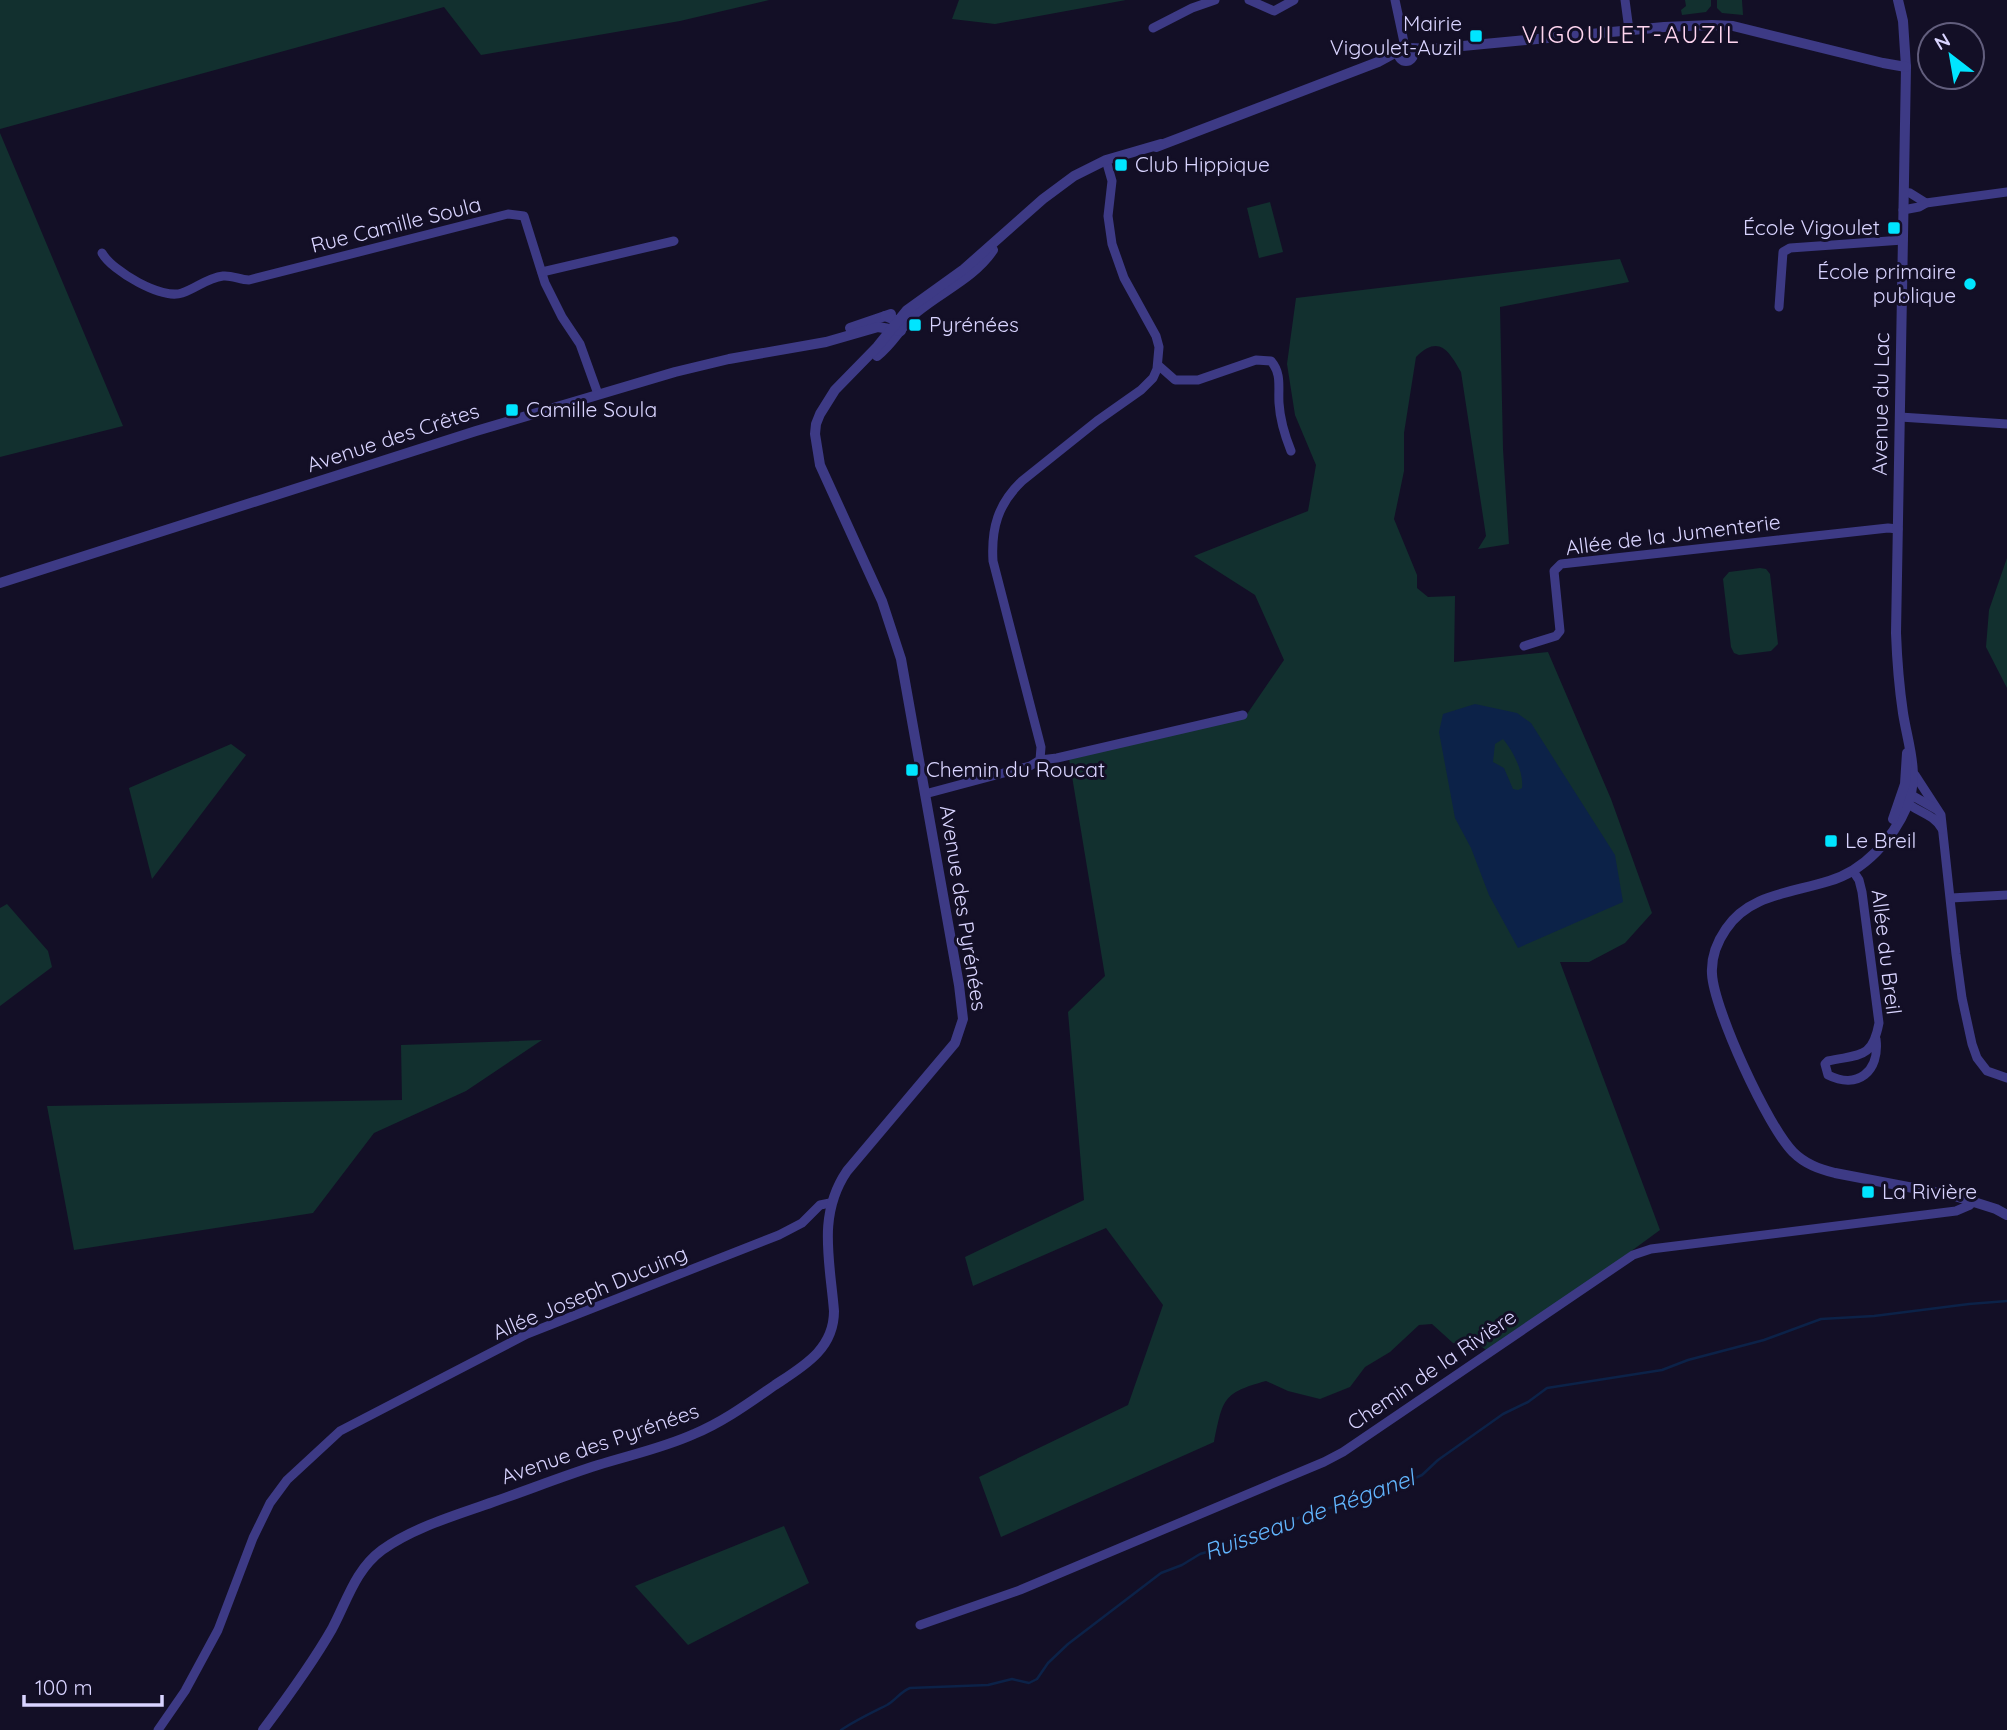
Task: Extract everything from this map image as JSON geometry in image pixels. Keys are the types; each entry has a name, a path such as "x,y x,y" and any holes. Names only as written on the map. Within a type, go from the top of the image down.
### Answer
{"street":[{"path":"1153,28 1192,8 1215,0"},
{"path":"1249,0 1274,11 1294,0"},
{"path":"1395,0 1405,53 1686,25 1734,26 1883,64 1906,67"},
{"path":"1625,0 1629,30"},
{"name":"Avenue du Lac","path":"1898,0 1905,36 1906,67 1897,666 1915,775 1885,844 1853,871 1830,881 1769,897 1742,911 1731,921 1718,943 1712,964 1713,980 1725,1019 1766,1110 1783,1141 1799,1157 1818,1168 1835,1173 1973,1200 2007,1215"},
{"name":"Avenue des Pyrénées","path":"846,378 883,352 907,310 947,282 1074,176 1405,53"},
{"path":"1040,760 1041,747 993,561 992,543 997,516 1007,497 1022,481 1141,390 1153,378 1158,365 1159,347 1156,336 1124,278 1112,244 1108,216 1112,181 1107,164"},
{"path":"1904,192 1926,203"},
{"path":"1903,210 1926,203 2007,192"},
{"name":"Rue Camille Soula","path":"103,253 106,260 117,270 163,294 172,295 181,294 226,275 249,280 508,214 524,216 552,300 580,344 598,394"},
{"name":"Avenue des Pyrénées","path":"263,1730 321,1646 361,1571 380,1551 414,1532 473,1510 565,1476 694,1434 749,1403 815,1356 828,1339 834,1321 827,1244 830,1203 847,1171 956,1043 962,1028 962,1011 901,659 882,601 827,483 816,452 815,434 820,414 846,378 897,328 974,271 989,256 1005,233"},
{"path":"1780,307 1783,252 1790,248 1903,240"},
{"path":"542,272 674,241"},
{"name":"Avenue des Crêtes","path":"801,346 907,310"},
{"path":"885,316 897,328"},
{"name":"Avenue des Crêtes","path":"0,583 598,394 699,365 826,342 877,327 897,328"},
{"path":"865,331 873,337 877,348"},
{"path":"1158,365 1175,380 1198,380 1256,360 1271,361 1278,371 1279,402 1285,436 1291,451"},
{"path":"1900,418 2007,424"},
{"name":"Allée de la Jumenterie","path":"1524,646 1556,636 1560,631 1554,571 1561,564 1898,529"},
{"path":"925,794 1030,766 1040,760 1243,715"},
{"name":"Avenue du Lac","path":"1906,800 1908,741"},
{"path":"1915,775 1941,815 1962,998 1972,1044 1977,1058 1987,1071 2007,1078"},
{"path":"1906,800 1917,797 1937,809"},
{"path":"1906,800 1931,815 1943,831"},
{"name":"Allée du Breil","path":"1853,871 1859,880 1879,1023 1876,1039 1878,1054 1874,1068 1864,1076 1849,1079 1828,1075 1825,1063 1853,1058 1866,1052 1876,1039"},
{"path":"1951,898 2007,895"},
{"name":"Chemin de la Rivière","path":"920,1625 1020,1590 1324,1462 1343,1452 1633,1255 1651,1249 1956,1211 1970,1205 1973,1200"},
{"name":"Allée Joseph Ducuing","path":"158,1730 185,1691 218,1630 253,1538 270,1503 287,1480 340,1431 527,1334 779,1235 802,1223 820,1205 830,1203"}],"green space":[{"path":"0,0 769,0 680,21 481,55 444,7 0,129"},
{"path":"959,0 1126,0 995,24 952,19"},
{"path":"1685,0 1711,0 1711,6 1706,12 1682,15 1681,10 1686,6"},
{"path":"1717,0 1742,0 1743,15 1722,13 1717,8"},
{"path":"0,133 123,426 0,457"},
{"path":"1270,202 1283,252 1259,258 1247,208"},
{"path":"1620,259 1629,282 1500,307 1503,449 1509,544 1478,549 1486,536 1461,372 1448,352 1437,346 1424,350 1416,357 1404,433 1404,471 1394,519 1417,575 1417,588 1428,597 1455,596 1454,662 1548,652 1611,799 1652,913 1625,943 1589,962 1560,962 1660,1230 1491,1354 1477,1343 1453,1343 1432,1324 1419,1325 1390,1352 1365,1367 1350,1387 1320,1399 1288,1391 1266,1381 1252,1385 1227,1400 1214,1442 1001,1537 979,1477 1128,1405 1163,1305 1106,1228 973,1286 965,1257 1084,1200 1068,1012 1105,976 1069,758 1245,717 1284,660 1255,595 1194,556 1308,511 1316,465 1295,415 1287,364 1296,298"},
{"path":"2007,558 2007,688 1986,647 1989,610"},
{"path":"1766,569 1770,574 1778,644 1771,651 1739,655 1734,653 1731,647 1723,579 1729,572"},
{"path":"231,744 246,755 152,879 129,788"},
{"path":"7,904 48,951 52,967 0,1006 0,908"},
{"path":"542,1040 466,1091 374,1133 313,1213 74,1250 47,1106 402,1100 401,1045"},
{"path":"784,1526 809,1583 688,1645 635,1586"}],"water":[{"path":"1475,704 1517,713 1531,723 1615,855 1623,902 1518,948 1489,895 1471,848 1455,818 1439,732 1443,714","holes":["1503,739 1521,775 1522,788 1518,790 1513,789 1504,768 1493,762 1495,744"]}],"waterway":[{"name":"Ruisseau de Réganel","path":"841,1730 887,1705 910,1688 988,1685 1012,1679 1029,1683 1037,1679 1048,1663 1068,1644 1161,1573 1200,1554 1251,1539 1289,1521 1395,1487 1422,1475 1438,1460 1503,1414 1528,1402 1547,1388 1662,1370 1688,1360 1764,1340 1821,1319 1874,1316 2007,1301"}],"place":[{"name":"Mairie Vigoulet-Auzil","path":"1476,36"},
{"name":"Club Hippique","path":"1121,165"},
{"name":"École Vigoulet","path":"1894,228"},
{"name":"École primaire publique","path":"1970,284"},
{"name":"Pyrénées","path":"915,325"},
{"name":"Camille Soula","path":"512,410"},
{"name":"Chemin du Roucat","path":"912,770"},
{"name":"Le Breil","path":"1831,841"},
{"name":"La Rivière","path":"1868,1192"}],"district":[{"name":"VIGOULET-AUZIL","path":"1631,35"}]}
